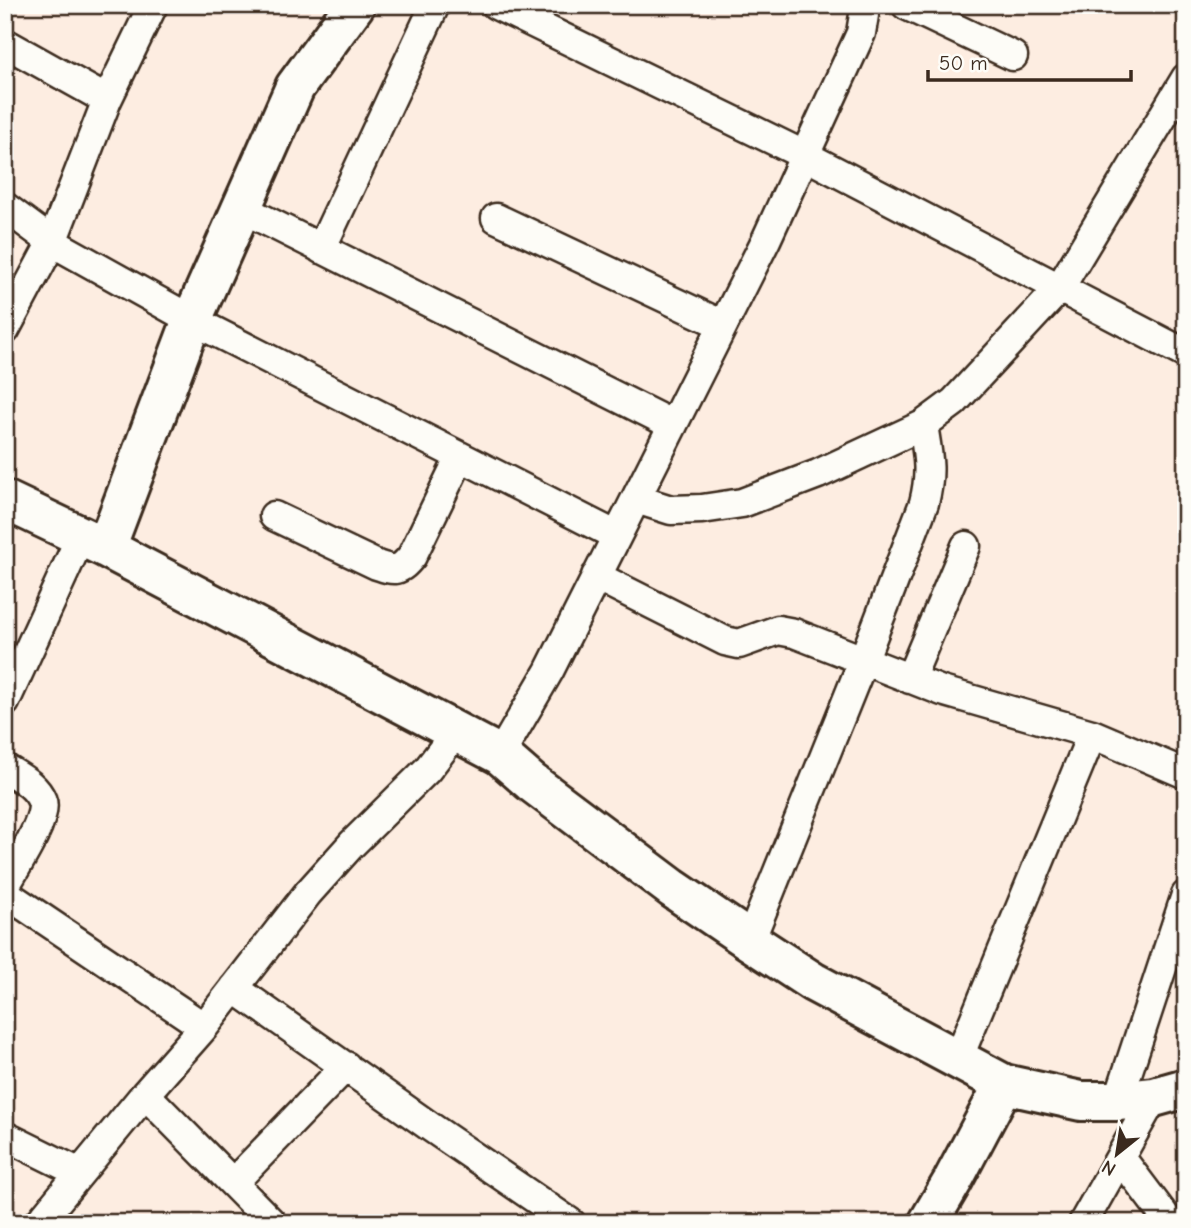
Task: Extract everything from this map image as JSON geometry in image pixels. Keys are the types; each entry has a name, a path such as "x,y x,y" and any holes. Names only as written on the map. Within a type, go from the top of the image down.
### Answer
{"main road":[{"path":"93,542 295,87 355,5"},
{"path":"5,500 93,542 500,755 531,782 672,888 750,941 813,982 1004,1084 1081,1101 1153,1095"},
{"path":"928,1223 1004,1084"}],"street":[{"path":"5,330 52,242 107,100 153,5"},
{"path":"321,248 435,5"},
{"path":"496,5 806,156 1186,354"},
{"path":"500,755 549,671 766,240 861,33 864,5"},
{"path":"906,5 1013,55"},
{"path":"5,43 107,100"},
{"path":"636,499 671,510 742,503 818,474 923,425 954,402 1059,289 1186,78"},
{"path":"5,207 52,242 192,320 617,536"},
{"path":"241,208 673,425"},
{"path":"496,218 723,325"},
{"path":"750,941 924,503 930,467 923,425"},
{"path":"274,516 377,565 394,570 405,566 412,556 460,457"},
{"path":"5,702 93,542"},
{"path":"910,678 966,546"},
{"path":"596,576 725,641 739,644 778,630 794,633 942,691 1092,734 1186,774"},
{"path":"39,1223 204,1027 308,893 426,770 457,731"},
{"path":"958,1059 1092,734"},
{"path":"5,768 38,792 44,804 41,820 5,886"},
{"path":"5,893 204,1027"},
{"path":"1083,1223 1121,1158 1153,1095 1186,895"},
{"path":"234,988 571,1223"},
{"path":"233,1183 346,1066"},
{"path":"145,1094 272,1223"},
{"path":"5,1136 80,1173"},
{"path":"1121,1158 1170,1223"}]}
